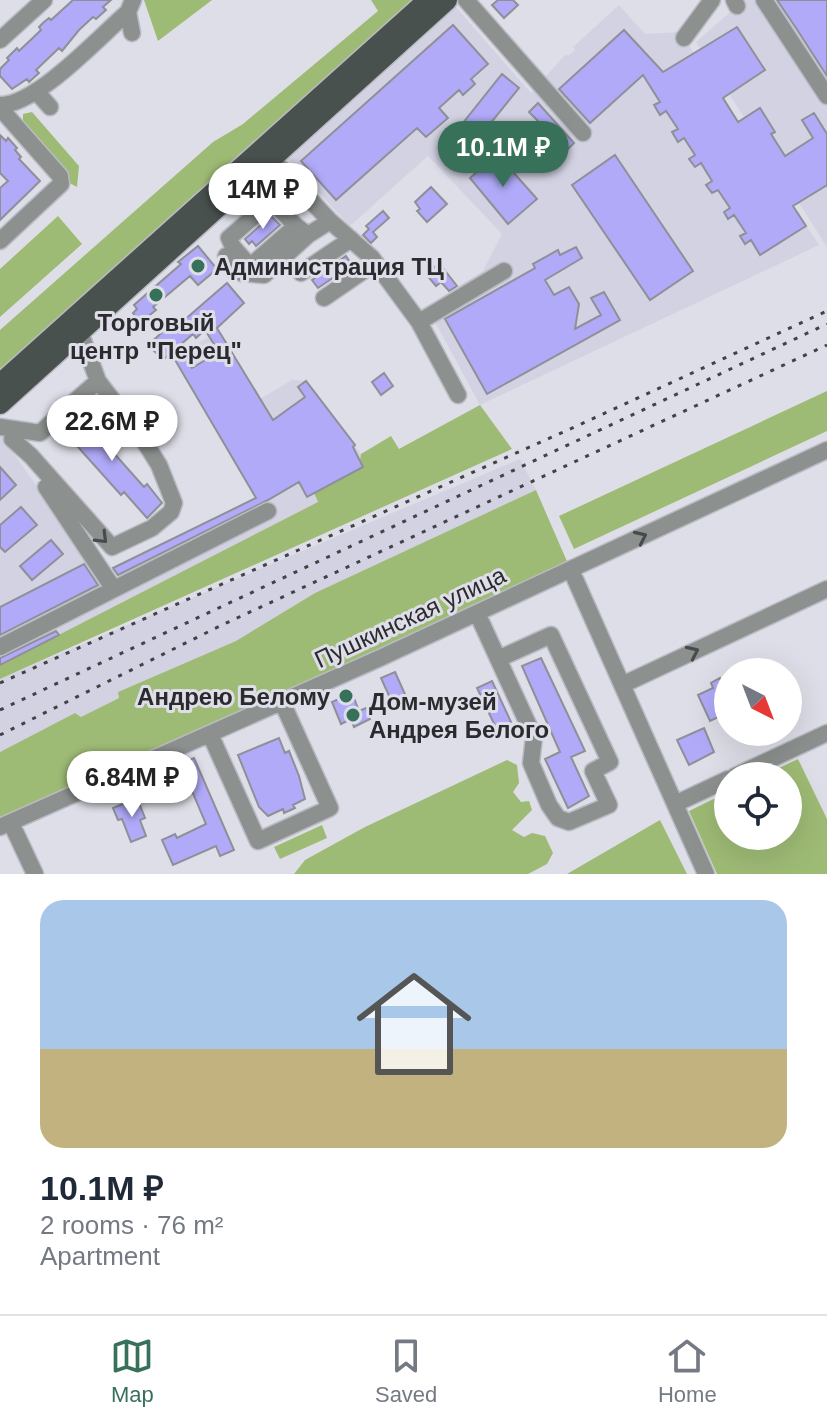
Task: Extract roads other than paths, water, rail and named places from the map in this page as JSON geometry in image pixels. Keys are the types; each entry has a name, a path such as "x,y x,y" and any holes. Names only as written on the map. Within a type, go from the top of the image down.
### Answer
{"main road":[{"path":"0,404 75,327 428,0"},
{"path":"0,384 75,327 272,159 447,0"}],"street":[{"path":"0,40 44,0"},
{"path":"466,0 583,133"},
{"path":"684,38 712,0"},
{"path":"764,0 827,96"},
{"path":"131,6 132,33"},
{"path":"0,241 61,184 60,176 0,107 22,101 36,91 131,6"},
{"path":"36,91 50,107"},
{"path":"272,159 330,221 375,263 419,322 458,395"},
{"path":"293,182 229,238 247,263 254,263 302,231 330,221"},
{"path":"272,201 302,231"},
{"path":"301,273 351,239"},
{"path":"324,298 375,263"},
{"path":"419,322 504,271"},
{"path":"5,431 31,456 107,545 118,547 152,528 171,512 174,503 159,465 98,381 75,327"},
{"path":"5,431 40,433 98,381"},
{"path":"5,431 113,588"},
{"name":"Пушкинская улица","path":"6,825 477,613 827,450"},
{"path":"0,647 268,511"},
{"path":"571,570 706,874"},
{"path":"622,685 827,589"},
{"path":"477,613 498,659 534,737 531,763 554,813 569,822 609,805 593,771 610,762 551,635 498,659"},
{"path":"210,734 258,841 330,808 282,702"},
{"path":"765,762 827,733"},
{"path":"675,804 714,786"},
{"path":"6,825 35,874"}],"railway":[{"path":"0,683 827,311"},
{"path":"0,710 827,324"},
{"path":"0,735 222,625 827,345"}],"place":[{"name":"Администрация ТЦ","path":"198,266"},
{"name":"Торговый центр \"Перец\"","path":"156,295"},
{"name":"Андрею Белому","path":"346,696"},
{"name":"Дом-музей Андрея Белого","path":"353,715"}]}
